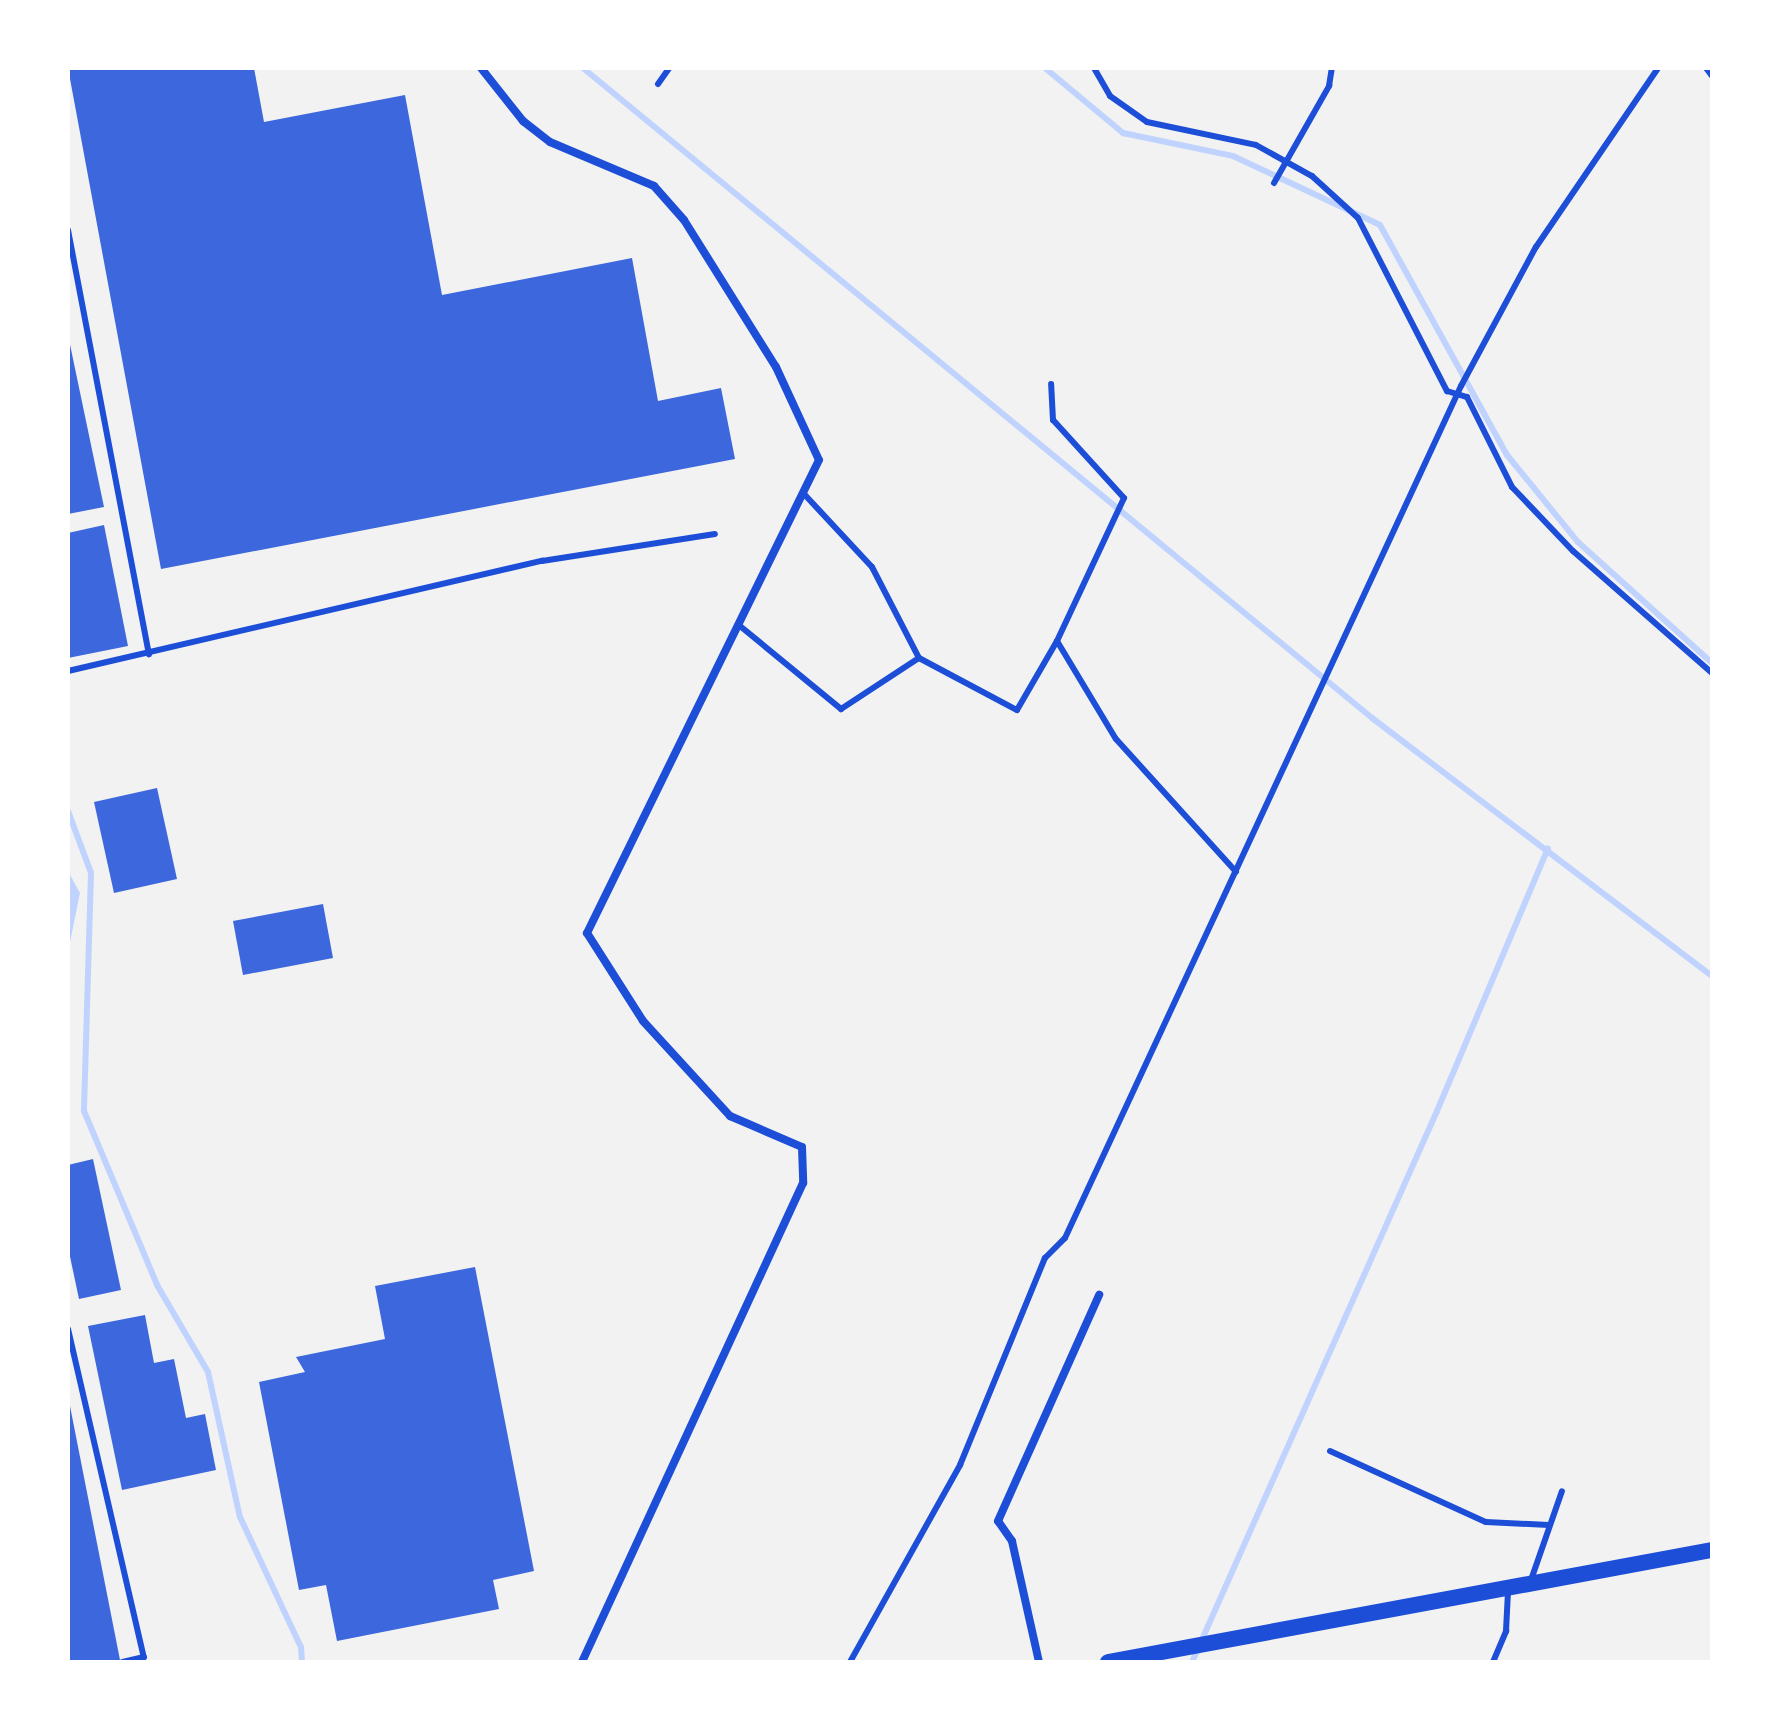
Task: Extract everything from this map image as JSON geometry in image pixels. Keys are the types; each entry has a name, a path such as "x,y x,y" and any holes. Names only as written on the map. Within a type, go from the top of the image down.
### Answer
{"main road":[{"path":"1108,1662 1712,1550"}],"street":[{"path":"481,68 523,121 550,142 654,186 684,220 776,367 813,437 819,460 805,495 587,933 643,1021 730,1116 802,1147 803,1183 582,1662"},
{"path":"1039,1662 1012,1541 998,1521 1099,1295"}],"lane":[{"path":"658,84 669,68"},
{"path":"1094,68 1110,96 1147,122 1256,145 1312,176 1358,218 1447,391 1460,390 1467,397 1512,487 1573,551 1712,673"},
{"path":"1274,183 1283,160 1329,86 1332,68"},
{"path":"850,1662 960,1465 1045,1258 1065,1238 1460,390 1536,247 1658,68"},
{"path":"1706,68 1712,76"},
{"path":"68,230 149,654"},
{"path":"805,495 872,567 919,658 1017,710 1057,641 1124,498 1053,420 1051,384"},
{"path":"68,671 542,561 715,534"},
{"path":"740,626 841,709 919,658"},
{"path":"1057,641 1116,739 1236,872"},
{"path":"68,1329 144,1657 123,1662"},
{"path":"1330,1451 1486,1522 1549,1525"},
{"path":"1529,1584 1562,1491"},
{"path":"1493,1662 1506,1631 1508,1588"}],"water":[{"path":"68,871 80,893 68,952"}],"building":[{"path":"68,68 254,68 264,122 405,95 442,295 632,258 658,401 721,388 735,459 161,569"},
{"path":"68,335 104,507 68,514"},
{"path":"104,525 128,646 68,658 68,533"},
{"path":"157,788 177,879 114,893 94,802"},
{"path":"323,904 333,958 243,975 233,921"},
{"path":"93,1159 121,1290 79,1299 68,1247 68,1165"},
{"path":"475,1267 534,1571 493,1580 499,1609 337,1641 326,1585 299,1590 259,1382 305,1372 296,1357 385,1339 375,1286"},
{"path":"145,1315 154,1363 174,1359 186,1418 205,1414 216,1470 122,1490 88,1326"},
{"path":"69,1401 120,1660 109,1662 68,1662"}],"waterway":[{"path":"583,68 1372,718 1712,976"},
{"path":"1045,68 1123,133 1233,156 1380,225 1507,455 1578,542 1712,663"},
{"path":"68,811 91,873 84,1111 157,1285 208,1372 240,1517 301,1647 302,1662"},
{"path":"1192,1662 1437,1111 1548,848"}]}
